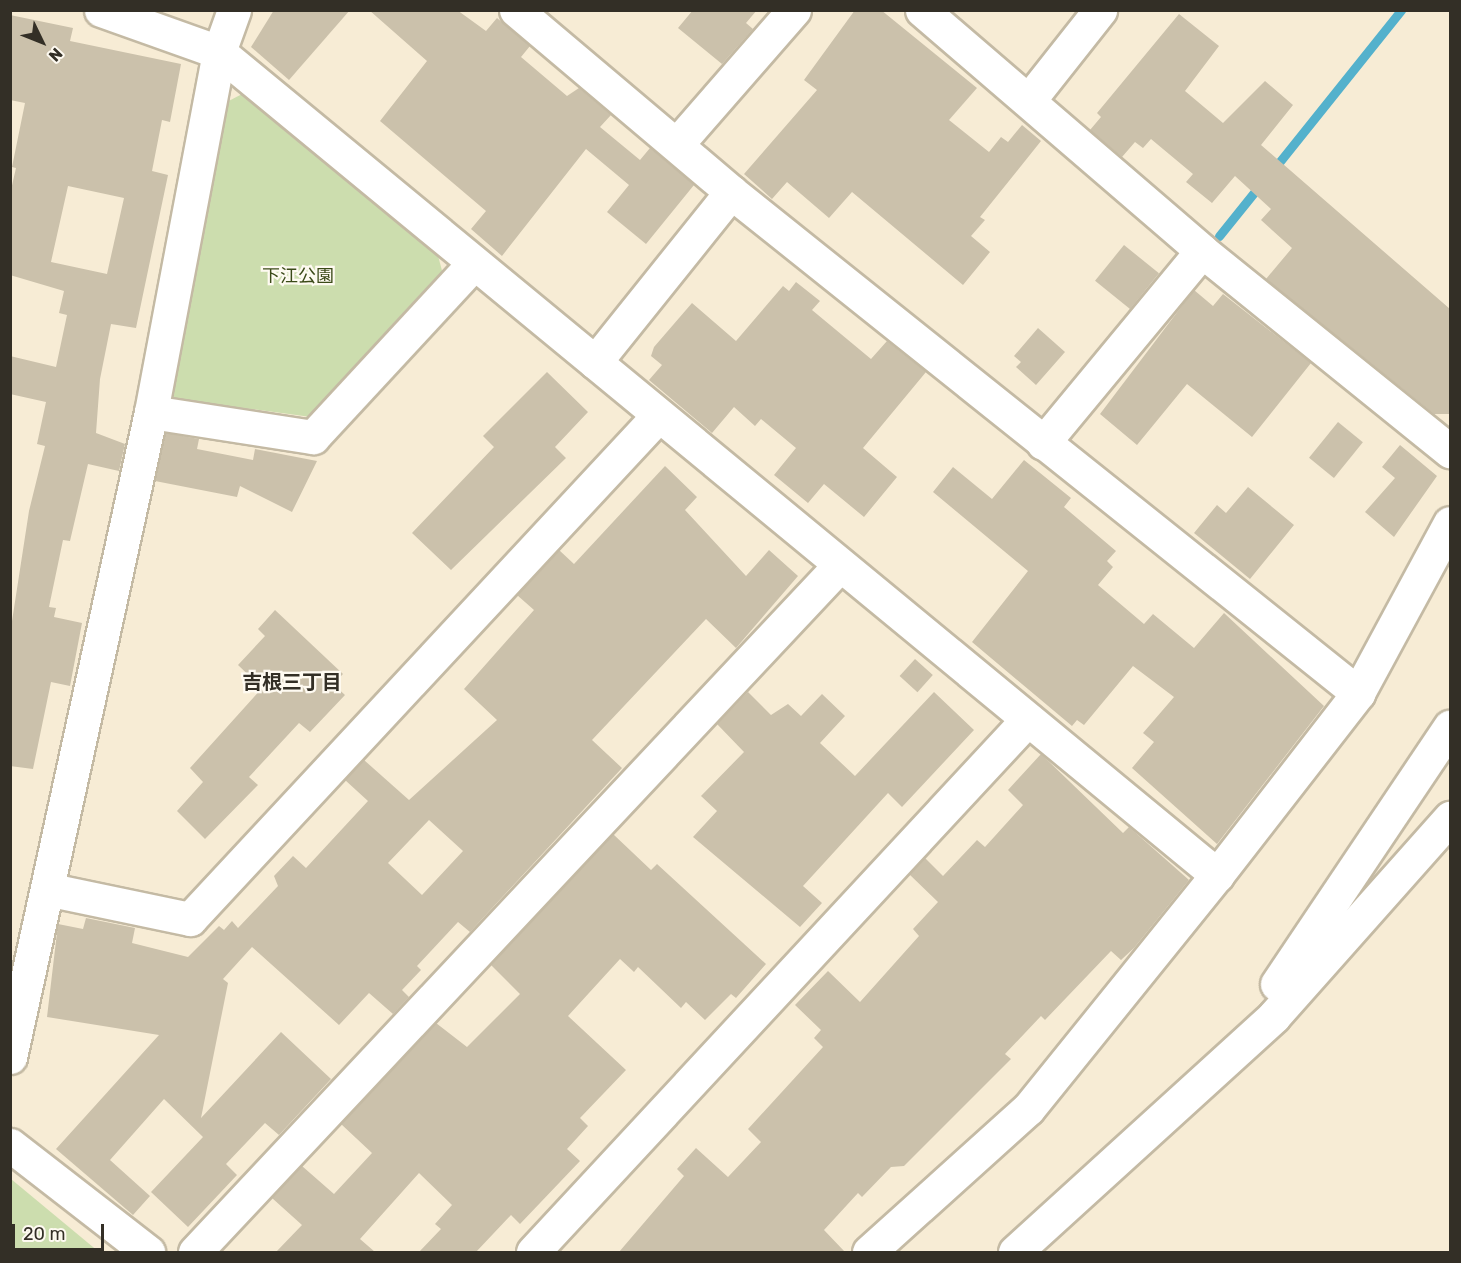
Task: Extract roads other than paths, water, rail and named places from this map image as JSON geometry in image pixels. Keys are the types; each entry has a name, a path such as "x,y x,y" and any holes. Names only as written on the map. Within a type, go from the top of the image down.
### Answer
{"street":[{"path":"101,10 219,52 1217,875"},
{"path":"10,1057 51,890 151,412 219,52 234,10"},
{"path":"516,10 731,192 1358,693"},
{"path":"677,144 794,10"},
{"path":"922,10 1203,251 1450,451"},
{"path":"1029,100 1100,10"},
{"path":"595,363 731,192"},
{"path":"1043,443 1203,251"},
{"path":"151,412 313,437 474,263"},
{"path":"51,890 190,919 659,415"},
{"path":"869,1252 1028,1109 1217,875 1358,693 1450,523"},
{"path":"195,1252 840,565"},
{"path":"533,1252 1028,719"},
{"path":"1190,1094 1290,967 1450,727"},
{"path":"1015,1252 1274,1016 1450,818"},
{"path":"10,1145 148,1252"}],"waterway":[{"path":"1273,170 1401,10"},
{"path":"1219,236 1260,185"}],"district":[{"name":"吉根三丁目","path":"292,682"}],"park label":[{"name":"下江公園","path":"298,276"}]}
